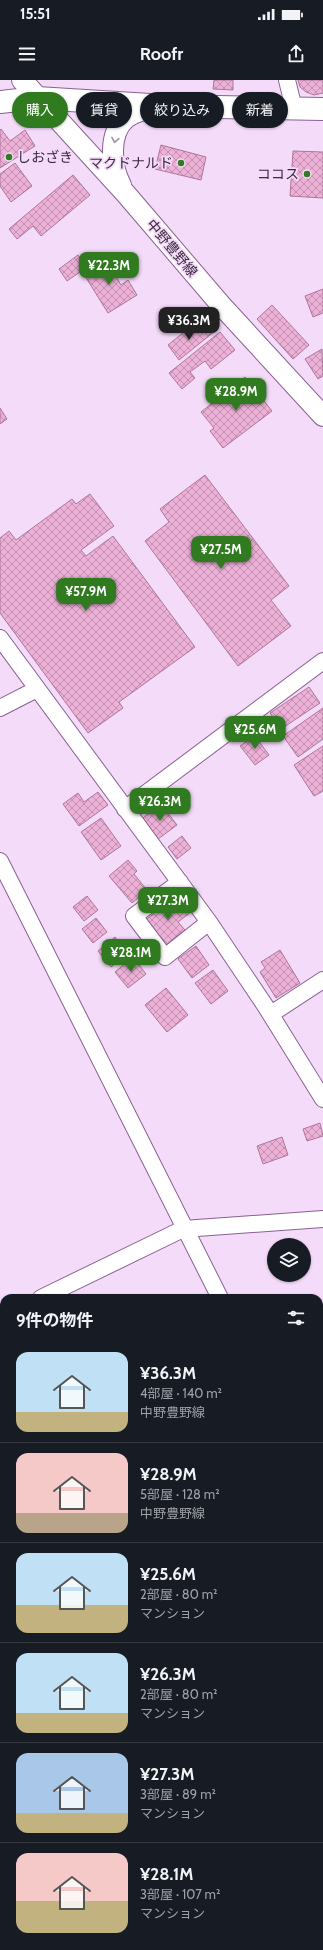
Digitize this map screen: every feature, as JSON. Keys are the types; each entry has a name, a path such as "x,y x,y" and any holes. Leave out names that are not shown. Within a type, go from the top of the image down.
{"highway":[{"path":"68,100 140,104"},
{"path":"0,102 12,101"},
{"path":"224,107 323,109"}],"main road":[{"name":"中野豊野線","path":"22,80 32,92"},
{"path":"126,194 118,179 113,155 117,132 121,123 127,117 140,112"},
{"name":"中野豊野線","path":"65,128 126,194 221,305 323,416"}],"street":[{"path":"287,80 294,109"},
{"path":"0,638 210,922 322,1094"},
{"path":"126,809 323,661"},
{"path":"0,708 37,689"},
{"path":"0,861 183,1229 218,1294"},
{"path":"180,882 134,916 165,958 210,922"},
{"path":"271,1014 323,980"},
{"path":"49,1294 183,1229 323,1219"}],"building":[{"path":"214,80 233,80 233,90 213,89"},
{"path":"298,80 323,80 323,93 314,95 306,92 300,87"},
{"name":"しおざき","path":"1,129 10,141 25,130 35,146 0,168 0,130"},
{"name":"マクドナルド","path":"161,145 206,157 201,180 155,169"},
{"name":"ココス","path":"293,151 323,152 323,198 290,196"},
{"path":"15,163 32,186 11,202 0,186 0,174"},
{"path":"73,175 90,195 41,236 33,226 17,239 9,229"},
{"path":"78,255 87,267 67,281 59,269"},
{"path":"104,257 121,285 128,280 137,295 108,313 85,276 94,270 91,265"},
{"path":"323,289 323,313 313,317 305,296"},
{"path":"272,305 309,345 293,359 257,319"},
{"path":"194,324 201,333 211,326 215,331 179,360 168,345"},
{"path":"220,332 235,350 211,369 205,361 190,372 195,378 182,389 169,373"},
{"path":"322,349 323,376 318,379 305,359"},
{"path":"245,377 272,411 223,448 210,431 214,428 201,412"},
{"path":"0,408 7,419 0,424"},
{"path":"205,475 289,586 271,600 291,626 238,666 145,541 169,522 160,509"},
{"path":"90,494 114,526 81,550 86,556 113,536 195,647 119,702 123,708 88,733 0,613 0,538 9,531 16,540 72,499 76,504"},
{"path":"309,687 320,703 281,729 270,713"},
{"path":"323,708 323,739 298,757 283,736"},
{"path":"255,736 269,755 255,765 240,746"},
{"path":"323,746 323,791 314,796 294,765"},
{"path":"98,792 108,805 79,826 63,804 78,793 84,802"},
{"path":"161,804 177,825 158,839 143,818"},
{"path":"101,818 121,846 101,860 81,832"},
{"path":"182,836 191,848 177,859 168,847"},
{"path":"128,860 137,871 134,874 147,890 132,903 109,876"},
{"path":"178,895 191,912 178,922 185,930 163,947 143,922"},
{"path":"87,896 98,910 84,921 73,907"},
{"path":"96,918 107,932 93,943 82,929"},
{"path":"115,937 128,954 111,967 98,951"},
{"path":"196,946 209,965 192,978 178,959"},
{"path":"280,950 300,983 276,998 260,972 265,968 261,962"},
{"path":"133,957 146,974 128,988 115,972"},
{"path":"213,970 228,991 211,1004 195,983"},
{"path":"166,988 188,1015 167,1032 145,1005"},
{"path":"320,1123 323,1136 307,1141 303,1129"},
{"path":"282,1137 288,1155 263,1164 257,1146"}],"place":[{"name":"しおざき","path":"9,157"},
{"name":"マクドナルド","path":"181,163"},
{"name":"ココス","path":"307,174"}]}
